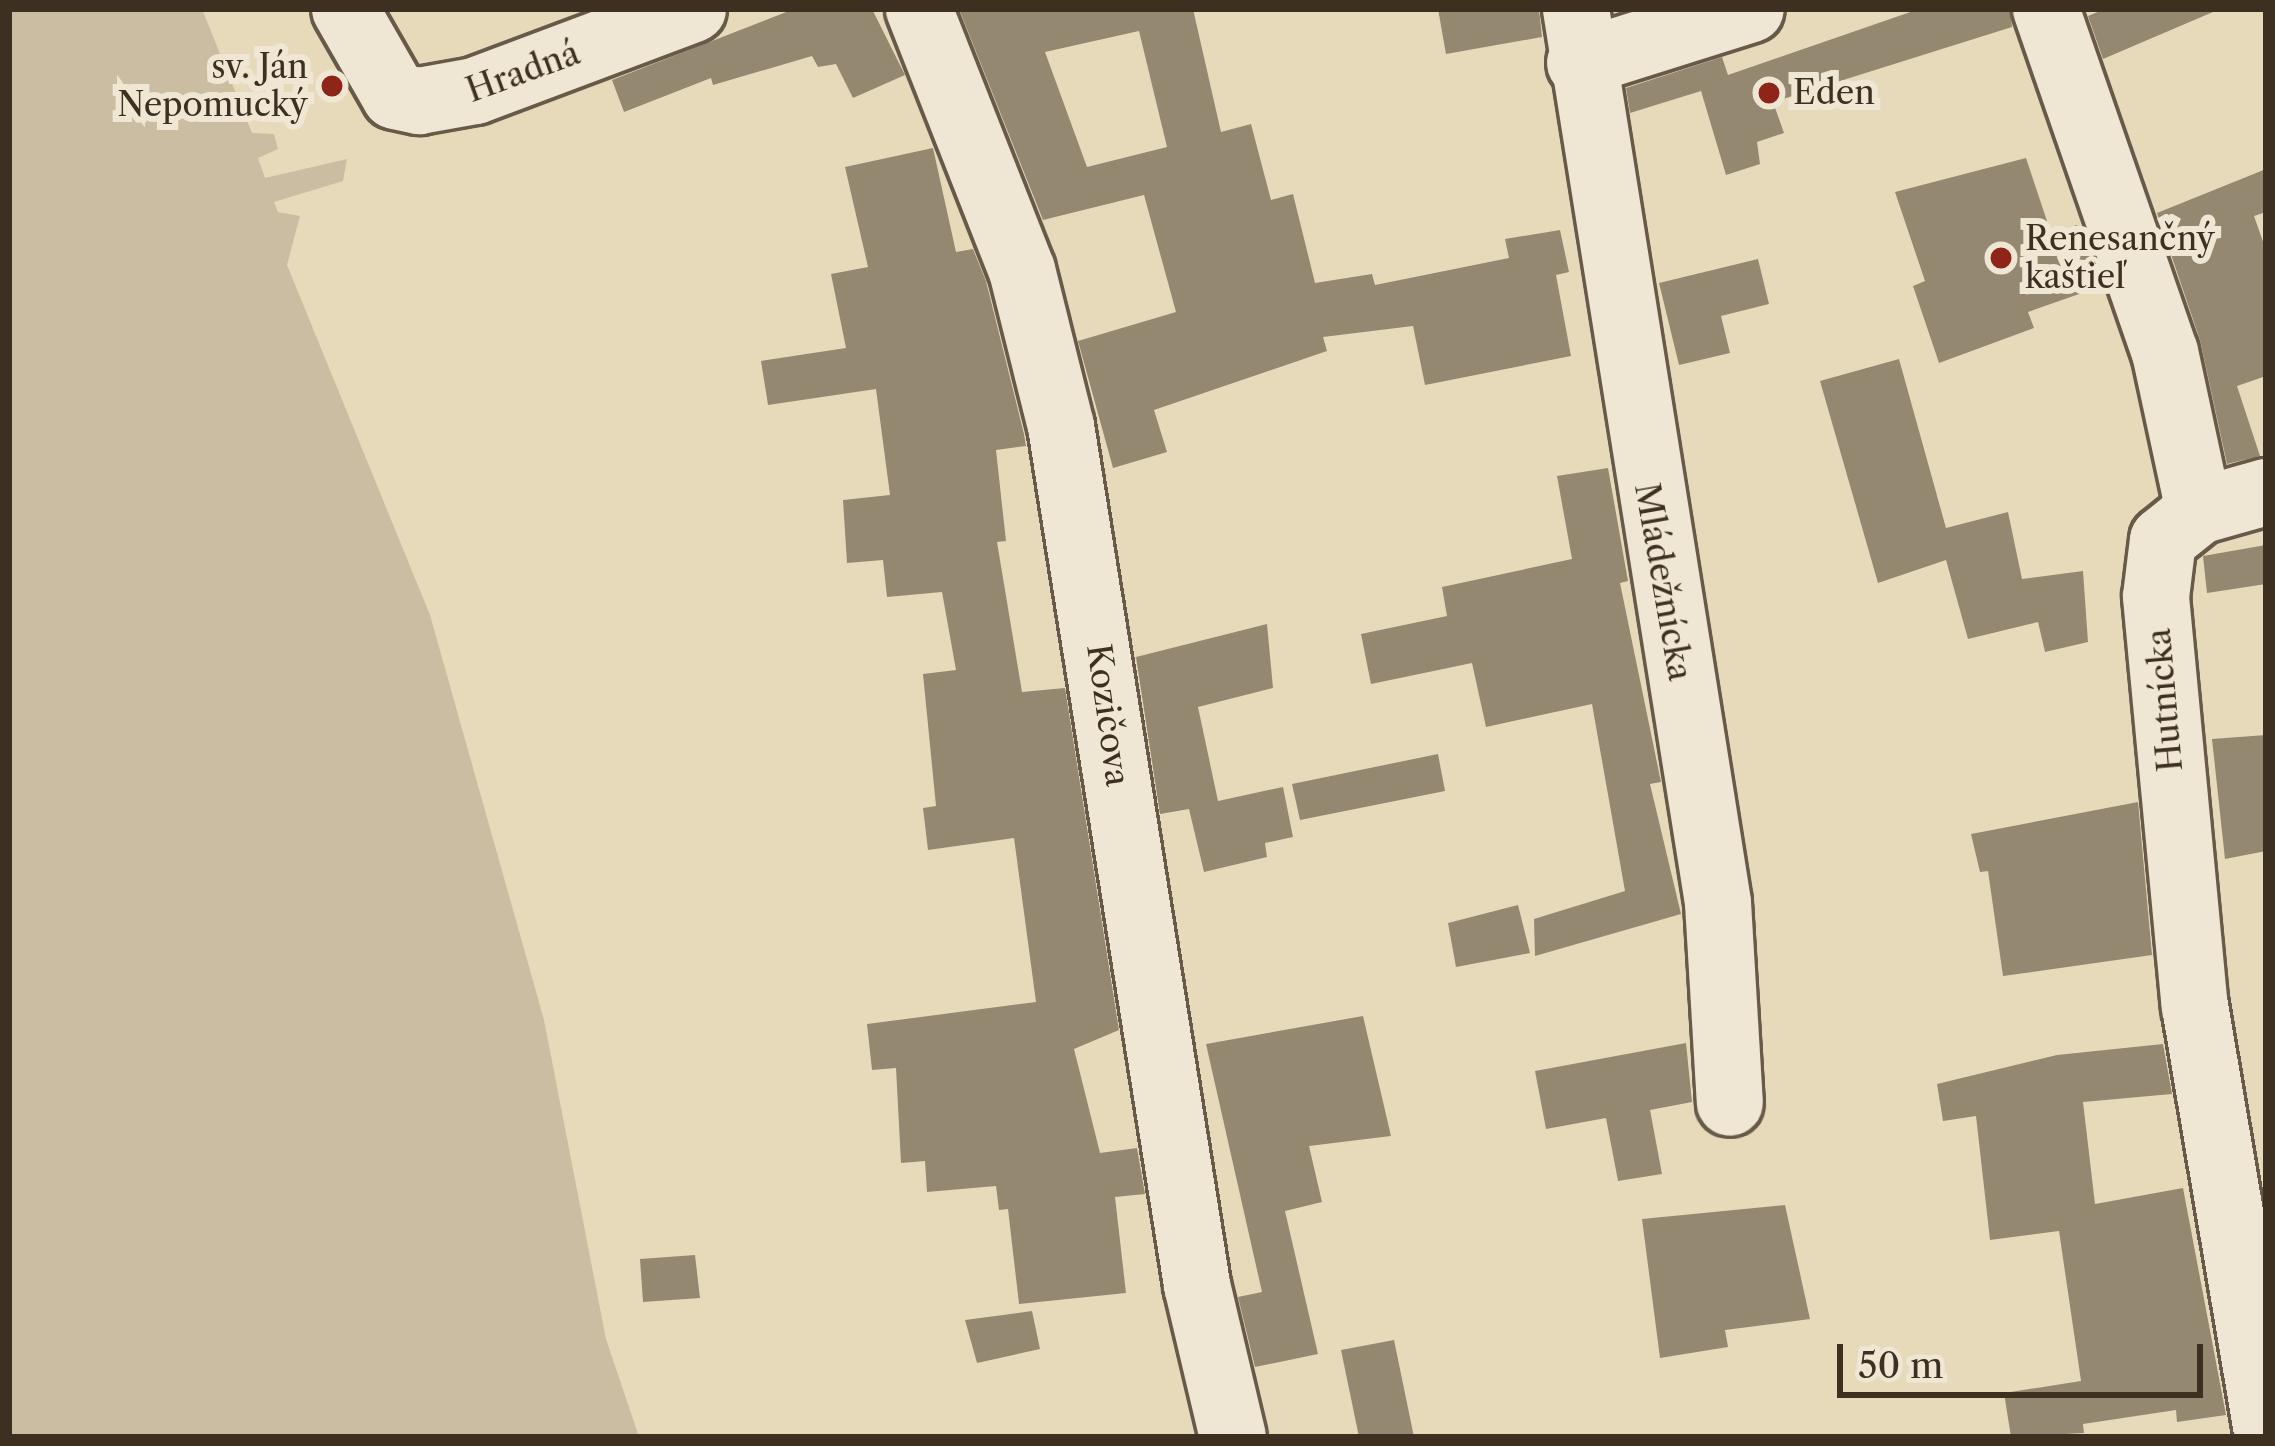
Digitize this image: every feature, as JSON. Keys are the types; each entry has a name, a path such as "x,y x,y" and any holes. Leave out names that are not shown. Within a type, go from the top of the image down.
{"street":[{"name":"Hradná","path":"345,9 395,96 418,100 476,91 693,9"},
{"name":"Kozičova","path":"920,9 1022,270 1061,426 1197,1285 1233,1437"},
{"path":"2046,9 2165,352 2199,511 2266,492"},
{"name":"Mládežnícka","path":"1730,1102 1718,903 1578,36 1744,10"},
{"name":"Hutnícka","path":"2199,511 2164,540 2156,597 2195,1006 2266,1425"}],"shaded area":[{"path":"9,9 202,9 252,133 274,134 278,149 258,158 265,178 347,159 343,181 274,202 278,212 300,216 287,265 430,615 544,1020 606,1339 639,1437 9,1437"}],"building":[{"path":"794,9 872,9 905,75 853,98 836,64 818,67 812,56 713,85 711,78 624,112 612,80"},
{"path":"959,9 1193,9 1221,132 1251,124 1271,200 1293,194 1315,283 1372,274 1375,285 1509,258 1505,239 1560,230 1569,272 1556,275 1571,356 1425,385 1413,326 1323,337 1327,351 1154,410 1167,452 1113,468 1078,341 1176,312 1144,195 1043,220","holes":["1139,31 1167,147 1087,167 1045,52"]},
{"path":"1438,9 1539,9 1542,37 1446,54"},
{"path":"1919,9 2010,9 2012,27 1773,102 1784,133 1757,142 1760,164 1726,175 1701,91 1630,113 1626,88 1722,57 1728,75"},
{"path":"2105,9 2220,9 2103,59 2088,16"},
{"path":"933,148 956,252 973,249 986,281 1024,434 1026,446 996,450 1006,541 997,542 1022,692 1065,688 1119,1030 1074,1049 1100,1153 1137,1148 1145,1194 1115,1197 1126,1293 1019,1304 1008,1209 999,1210 996,1186 927,1192 925,1161 901,1163 896,1068 872,1070 867,1024 1036,1002 1014,838 928,850 923,808 936,806 923,674 956,670 942,592 887,597 883,560 847,563 843,500 890,495 876,389 768,405 761,361 846,348 831,274 868,267 845,167"},
{"name":"Renesančný kaštieľ","path":"2026,158 2051,233 2077,225 2102,286 2028,312 2034,328 1939,363 1913,286 1925,281 1895,192"},
{"path":"2266,169 2266,212 2254,216 2266,250 2266,376 2237,386 2260,456 2227,464 2200,340 2157,213"},
{"path":"1758,259 1769,304 1721,316 1730,353 1679,365 1659,283"},
{"path":"1899,359 1946,528 2008,512 2022,579 2083,571 2088,642 2045,652 2038,622 1968,639 1946,560 1878,583 1820,381"},
{"path":"1608,468 1628,581 1620,583 1661,782 1650,784 1681,914 1535,956 1534,919 1625,891 1592,704 1486,727 1472,663 1371,684 1361,634 1447,616 1442,587 1572,559 1557,476"},
{"path":"2266,545 2266,584 2207,593 2203,556"},
{"path":"1267,624 1273,688 1198,707 1218,801 1283,787 1293,837 1265,843 1267,857 1204,872 1189,809 1160,814 1136,657"},
{"path":"2266,735 2266,851 2225,859 2212,739"},
{"path":"1438,754 1445,791 1300,820 1292,784"},
{"path":"2138,802 2152,955 2003,976 1988,871 1980,872 1971,834"},
{"path":"1518,905 1530,953 1456,967 1448,923"},
{"path":"1363,1016 1391,1136 1309,1146 1322,1202 1285,1211 1318,1354 1255,1367 1238,1297 1262,1292 1206,1044"},
{"path":"1686,1043 1692,1102 1650,1110 1662,1174 1618,1181 1606,1118 1546,1129 1535,1071"},
{"path":"2163,1044 2172,1094 2083,1102 2095,1204 2183,1188 2226,1415 2177,1422 2176,1410 2083,1424 2084,1433 2011,1437 2004,1393 2081,1381 2059,1231 1990,1240 1976,1116 1943,1121 1937,1084 2057,1055"},
{"path":"1785,1205 1810,1319 1725,1330 1728,1347 1660,1358 1642,1219"},
{"path":"695,1255 700,1298 643,1302 640,1259"},
{"path":"1032,1311 1040,1349 977,1363 965,1320"},
{"path":"1394,1340 1414,1437 1359,1437 1341,1350"}],"place":[{"name":"sv. Ján Nepomucký","path":"332,86"},
{"name":"Eden","path":"1769,93"},
{"name":"Renesančný kaštieľ","path":"2001,258"}]}
